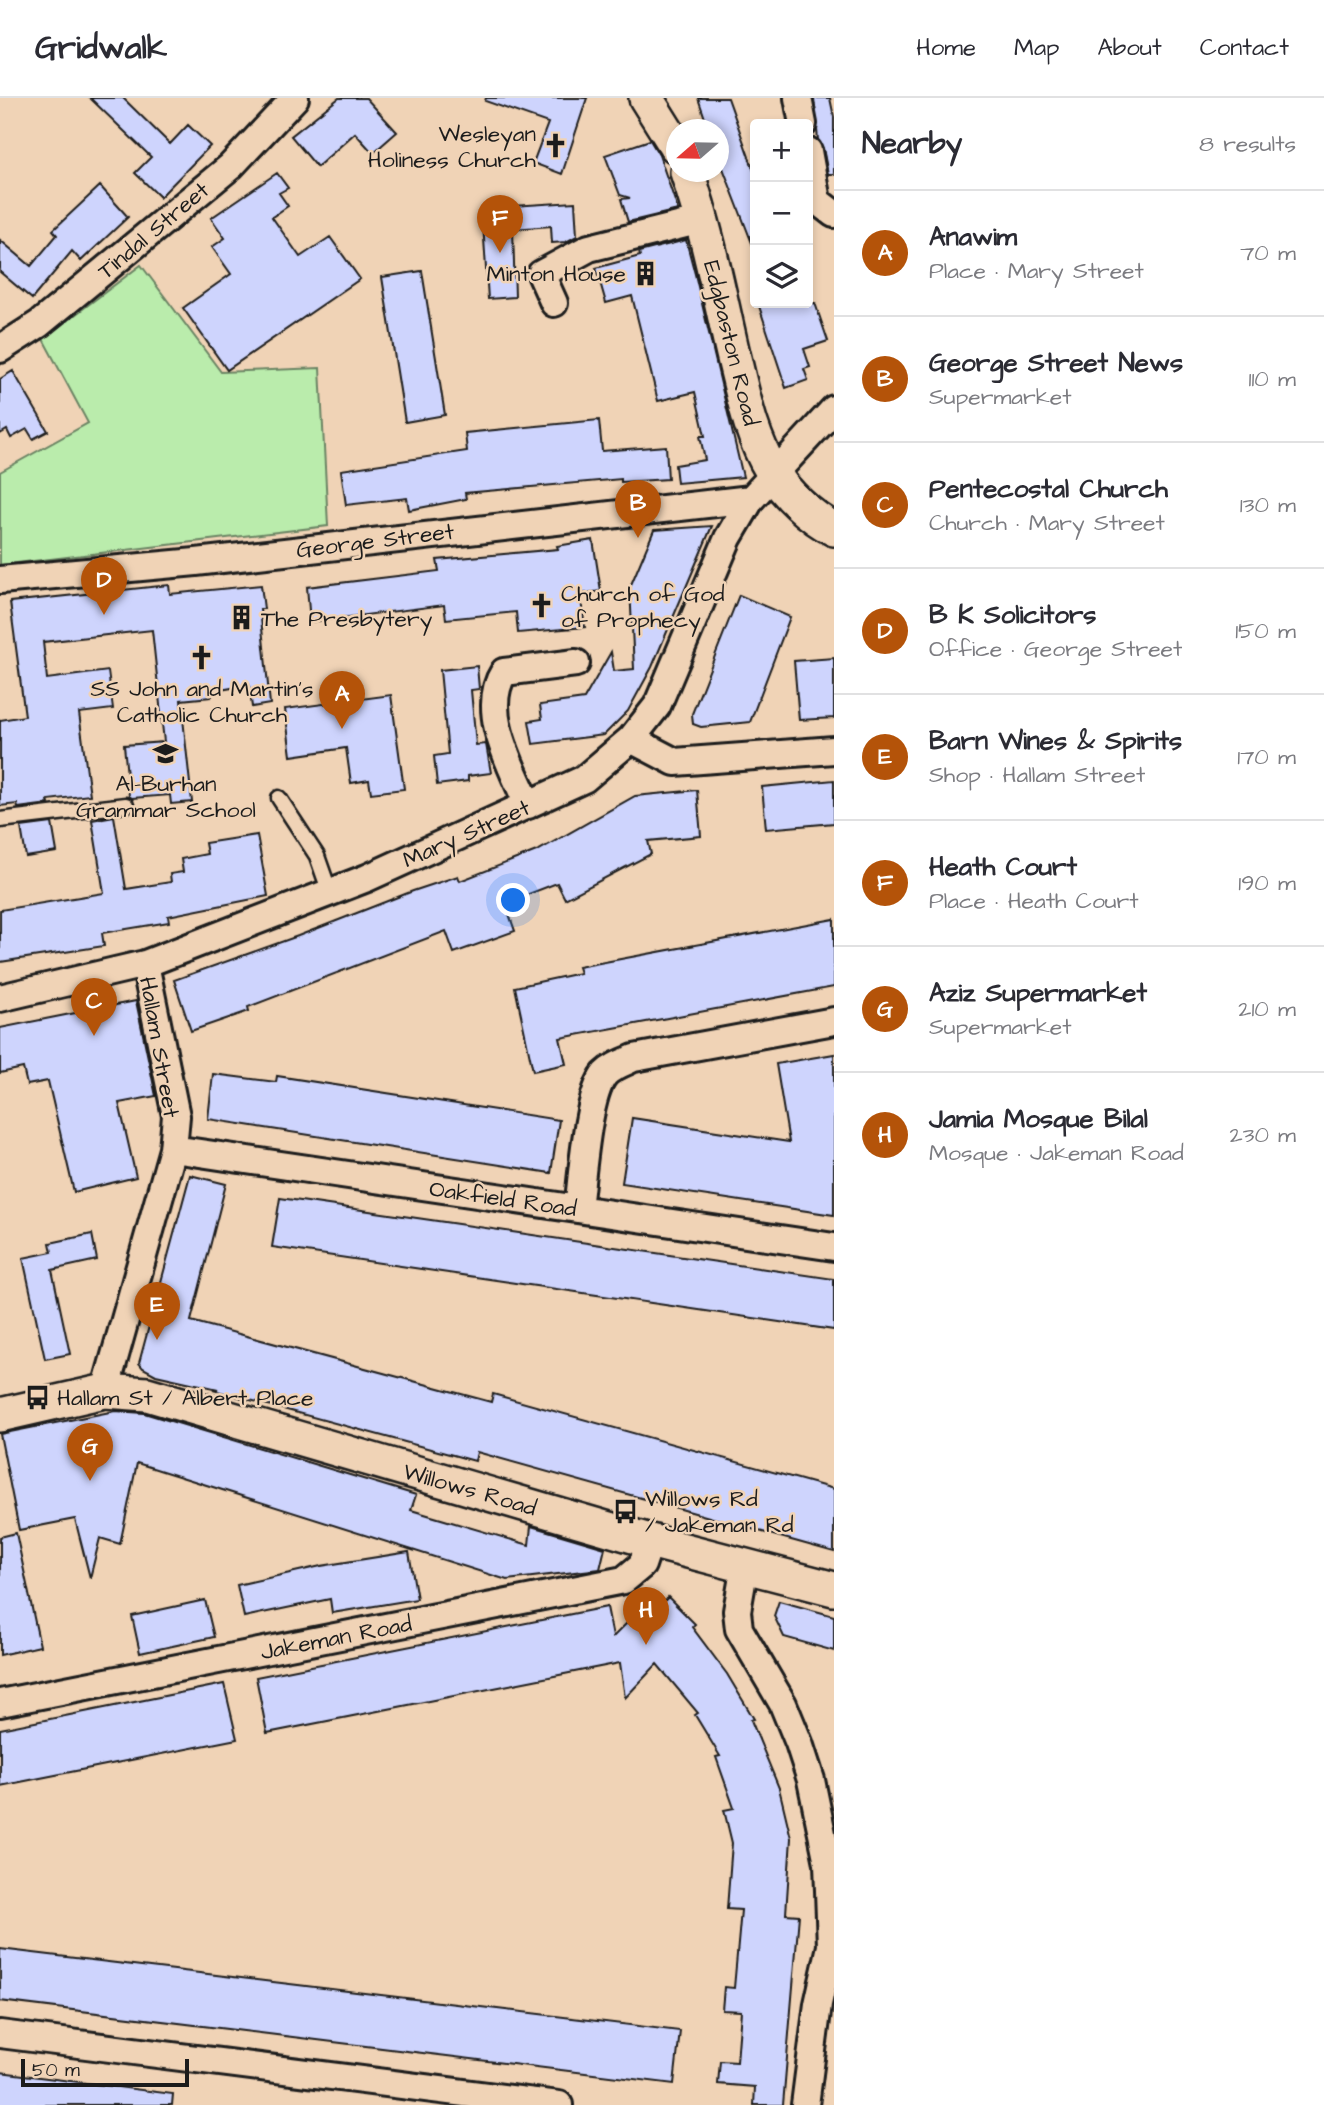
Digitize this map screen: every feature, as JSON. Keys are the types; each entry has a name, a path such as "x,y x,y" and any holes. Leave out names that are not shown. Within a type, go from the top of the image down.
{"street":[{"name":"Tindal Street","path":"4,339 39,324 231,166 295,98"},
{"path":"646,98 666,129"},
{"path":"798,98 802,119"},
{"path":"813,179 817,201 834,214"},
{"name":"Edgbaston Road","path":"690,182 702,220 748,414 773,472 798,502 834,529"},
{"path":"554,303 541,274 562,262 589,248 702,220"},
{"name":"Mary Street","path":"0,998 145,964 330,893 584,779 631,739 657,706 728,538 751,499 773,472 834,409"},
{"name":"George Street","path":"0,580 196,562 751,499"},
{"path":"528,805 496,720 496,685 504,672 576,663"},
{"path":"631,739 675,762 834,750"},
{"name":"Hallam Street","path":"105,1391 173,1149 176,1116 145,964"},
{"path":"578,1209 593,1098 603,1076 614,1066 634,1058 834,1021"},
{"name":"Oakfield Road","path":"173,1149 834,1247"},
{"path":"0,1415 105,1391"},
{"name":"Willows Road","path":"105,1391 148,1394 650,1541 834,1589"},
{"name":"Jakeman Road","path":"0,1703 624,1580 642,1565 650,1541"},
{"path":"745,1565 737,1611 738,1629 783,1704 799,1743 811,1780 828,1863 831,1945 818,2004 805,2105"},
{"path":"0,2034 559,2105"}],"lane":[{"path":"279,798 317,856 330,893"},
{"path":"0,820 126,805"}],"green space":[{"path":"141,265 221,372 320,368 328,526 0,565 0,472 88,423 43,339"}],"building":[{"path":"90,98 123,98 170,144 188,125 210,146 160,197 135,173 151,157"},
{"path":"339,98 366,98 397,132 373,153 355,133 317,167 291,136"},
{"name":"Wesleyan Holiness Church","path":"486,98 587,98 562,174 533,163 548,123 485,101"},
{"path":"698,98 728,98 750,160 750,238 728,182 729,119 705,119"},
{"path":"814,98 830,98 834,117 834,174 828,174 823,148 818,140"},
{"path":"650,140 659,155 666,182 668,182 678,210 628,222 621,199 630,198 620,195 605,155"},
{"path":"277,173 288,188 279,193 288,206 272,217 300,257 330,237 360,279 227,370 183,308 231,274 212,247 225,238 211,218"},
{"path":"100,186 128,217 81,261 72,251 32,299 0,272 0,240 31,266 57,235 53,230"},
{"path":"575,202 577,236 566,242 552,243 551,226 513,229 515,297 488,299 482,208"},
{"path":"686,240 743,477 677,483 675,465 705,460 700,436 705,436 695,392 658,401 632,296 606,303 596,268 640,256 639,252"},
{"path":"422,271 445,415 405,422 382,277"},
{"path":"815,303 828,341 804,349 810,367 804,369 808,380 786,388 760,308 813,308"},
{"path":"13,371 48,431 33,439 27,429 11,438 7,430 0,434 0,379"},
{"path":"599,420 602,451 666,446 668,479 621,482 621,479 465,493 466,499 409,510 407,498 346,505 341,470 467,451 465,433"},
{"path":"712,526 652,667 628,711 604,735 533,744 529,721 542,719 540,705 584,699 611,652 614,671 634,669 630,587 654,530"},
{"path":"593,540 601,591 580,594 585,627 518,633 516,612 446,619 444,605 310,622 307,587 439,571 437,560 558,549 557,546"},
{"path":"169,585 170,594 261,585 264,609 260,609 270,704 252,707 249,685 215,691 211,697 181,700 192,802 171,804 170,795 132,798 129,796 124,745 164,742 152,630 43,642 47,679 108,671 113,709 79,713 90,795 48,800 49,804 18,808 17,804 0,806 0,720 25,716 10,602"},
{"path":"739,595 790,617 750,722 701,727 693,724 692,714"},
{"path":"834,658 834,718 799,720 794,661"},
{"path":"477,666 479,689 471,690 476,745 486,744 491,773 468,776 468,781 437,785 434,756 448,754 440,670"},
{"path":"391,695 404,789 371,793 369,780 351,783 346,748 291,756 285,709"},
{"path":"834,780 834,823 766,829 762,787"},
{"path":"697,790 701,836 648,841 651,854 565,899 557,883 505,903 515,931 454,953 446,931 248,1007 249,1011 191,1031 174,980 413,891 458,876 460,881 539,850 635,796"},
{"path":"114,816 126,889 171,882 170,874 183,872 181,859 207,854 205,843 257,835 268,896 168,916 169,922 102,933 104,946 0,962 0,910 104,893 92,820"},
{"path":"52,823 57,852 26,857 21,827"},
{"path":"834,919 834,987 560,1038 566,1064 533,1071 515,987 580,973 578,967"},
{"path":"136,1001 156,1096 119,1103 136,1177 74,1192 48,1081 27,1085 23,1068 0,1073 0,1028"},
{"path":"834,1054 834,1215 622,1183 632,1118 789,1142 776,1064"},
{"path":"213,1074 276,1082 277,1076 559,1120 551,1173 208,1119"},
{"path":"190,1175 226,1184 191,1321 491,1402 493,1394 834,1489 834,1552 477,1452 475,1461 213,1390 218,1389 156,1375 143,1368 139,1363"},
{"path":"280,1198 834,1279 834,1330 272,1247"},
{"path":"92,1234 97,1260 52,1270 70,1354 45,1359 23,1258 52,1252 50,1243"},
{"path":"115,1411 144,1413 416,1495 411,1510 529,1545 531,1526 605,1548 600,1569 507,1580 137,1463 120,1544 100,1538 90,1578 75,1519 19,1530 0,1434"},
{"path":"16,1533 40,1646 0,1655 0,1537"},
{"path":"409,1552 417,1599 332,1613 330,1599 244,1617 237,1585 321,1566"},
{"path":"668,1597 695,1624 692,1627 727,1674 754,1719 751,1720 779,1788 791,1838 786,1914 799,1915 783,2105 754,2105 755,2087 718,2084 720,2061 737,2062 741,2011 722,2010 724,1987 734,1988 741,1910 727,1909 732,1843 724,1810 734,1808 716,1757 720,1756 695,1715 698,1713 657,1664 625,1698 620,1663 267,1733 256,1677 607,1607 613,1637 651,1599 659,1607"},
{"path":"205,1600 214,1637 140,1653 132,1616"},
{"path":"779,1601 834,1616 834,1651 784,1637 774,1616"},
{"path":"224,1684 237,1739 0,1786 0,1729"},
{"path":"0,1949 680,2031 674,2084 0,2001"},
{"path":"0,2072 173,2094 172,2105 0,2105"}],"place":[{"name":"Wesleyan Holiness Church","path":"556,146"},
{"name":"Heath Court","path":"500,253"},
{"name":"Minton House","path":"646,273"},
{"name":"George Street News","path":"638,538"},
{"name":"Church of God of Prophecy","path":"541,606"},
{"name":"B K Solicitors","path":"104,615"},
{"name":"The Presbytery","path":"241,618"},
{"name":"SS John and Martin's Catholic Church","path":"202,658"},
{"name":"Anawim","path":"342,729"},
{"name":"Al-Burhan Grammar School","path":"166,753"},
{"name":"Pentecostal Church","path":"94,1036"},
{"name":"Barn Wines & Spirits","path":"157,1340"},
{"name":"Hallam St / Albert Place","path":"37,1397"},
{"name":"Aziz Supermarket","path":"90,1481"},
{"name":"Willows Rd / Jakeman Rd","path":"625,1511"},
{"name":"Jamia Mosque Bilal","path":"646,1645"}]}
